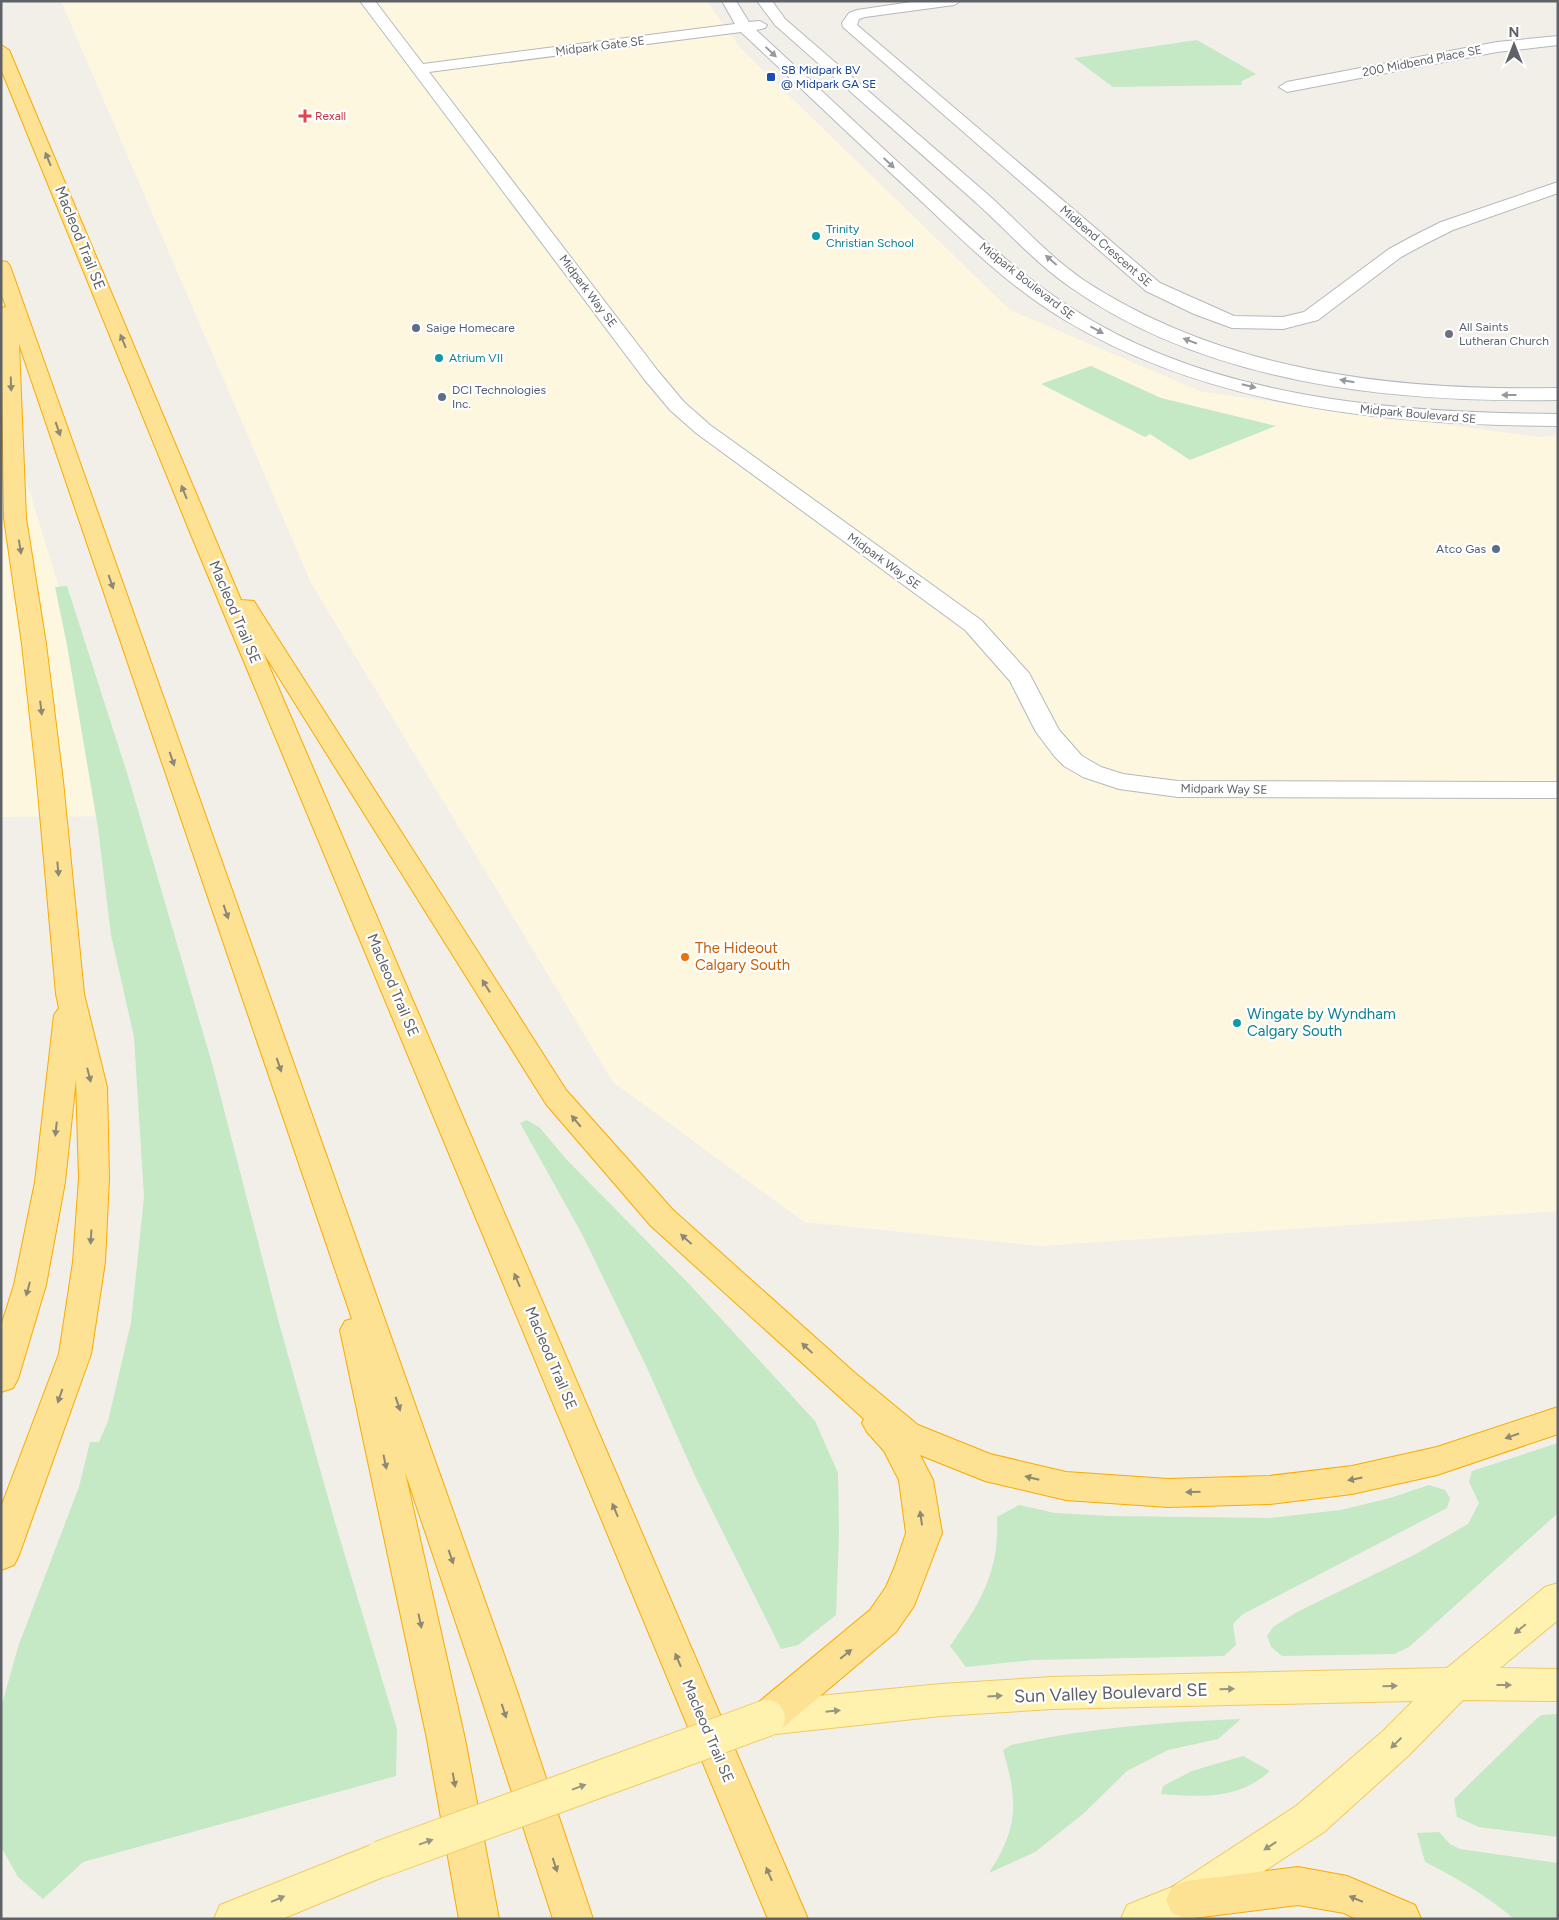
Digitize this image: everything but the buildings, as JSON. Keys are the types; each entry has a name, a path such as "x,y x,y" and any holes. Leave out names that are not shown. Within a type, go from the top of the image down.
{"highway":[{"name":"Macleod Trail SE","path":"1,50 203,537 788,1919"},
{"path":"1,1555 75,1354 89,1262 94,1178 92,1087 70,994 46,742 34,644 15,518 4,274"},
{"path":"4,274 498,1691 573,1919"},
{"path":"203,537 556,1097 662,1218 843,1382 906,1434 985,1466 1066,1486 1168,1493 1269,1490 1352,1480 1437,1461 1558,1420"},
{"path":"1,1379 30,1285 50,1182 70,994"},
{"path":"330,1209 446,1739 479,1919"},
{"path":"767,1718 883,1621 901,1595 924,1533 916,1480 897,1442 843,1382"},
{"path":"1186,1900 1298,1886 1347,1894 1401,1919"}],"main road":[{"path":"1141,1919 1186,1900 1310,1820 1396,1743 1455,1684 1558,1598"},
{"name":"Sun Valley Boulevard SE","path":"234,1919 380,1859 767,1718 941,1700 1052,1692 1455,1684 1558,1685"}],"street":[{"name":"Midpark Way SE","path":"367,1 651,375 677,406 703,430 973,625 1021,678 1048,732 1073,761 1092,772 1119,781 1178,789 1558,790"},
{"name":"Midpark Boulevard SE","path":"729,1 744,27 957,226 1021,280 1061,309 1105,335 1143,352 1207,375 1304,399 1419,416 1479,420 1558,420"},
{"name":"Midpark Boulevard SE","path":"764,1 780,22 1077,283 1138,319 1212,349 1264,364 1314,375 1458,394 1510,396 1558,394"},
{"name":"Midbend Crescent SE","path":"954,1 862,13 854,16 849,24 850,27 1152,287 1232,322 1283,323 1311,316 1395,253 1420,238 1558,187"},
{"name":"Midpark Gate SE","path":"419,69 780,22"},
{"name":"200 Midbend Place SE","path":"1286,87 1496,47 1558,40"}],"shaded area":[{"path":"61,1 707,1 740,48 1010,310 1202,392 1539,437 1558,435 1558,1211 1040,1246 804,1222 613,1082 311,583"},
{"path":"1,398 129,816 1,817"}],"green space":[{"path":"1197,40 1256,74 1242,81 1241,85 1113,87 1074,58"},
{"path":"1091,366 1161,398 1276,426 1190,460 1150,434 1145,437 1041,384"},
{"path":"67,586 128,776 213,1067 279,1323 334,1519 397,1729 396,1776 83,1862 43,1899 18,1877 1,1847 1,1708 18,1647 79,1487 90,1442 99,1442 108,1421 131,1323 144,1197 134,1037 111,935 98,828 67,645 55,587"},
{"path":"527,1120 540,1128 566,1159 690,1285 815,1421 838,1473 839,1534 836,1615 798,1645 781,1649 695,1476 648,1370 582,1234 520,1123"},
{"path":"1558,1443 1558,1513 1409,1647 1394,1654 1282,1656 1271,1647 1267,1636 1273,1627 1297,1612 1414,1555 1468,1524 1479,1503 1469,1482 1472,1471"},
{"path":"1429,1485 1445,1490 1450,1498 1447,1508 1243,1614 1233,1624 1236,1645 1224,1656 1032,1660 966,1667 950,1646 979,1601 986,1586 995,1554 997,1517 1019,1505 1055,1513 1110,1516 1270,1518 1341,1510 1390,1498"},
{"path":"1558,1714 1558,1837 1479,1827 1457,1817 1454,1799 1536,1719 1542,1715"},
{"path":"1241,1719 1218,1739 1168,1750 1127,1771 1083,1814 1035,1852 989,1873 999,1857 1011,1827 1013,1799 1003,1750 1011,1745 1097,1730"},
{"path":"1243,1756 1270,1771 1258,1780 1232,1792 1204,1796 1161,1794 1163,1786 1192,1771"},
{"path":"1439,1832 1450,1844 1460,1849 1558,1863 1558,1919 1514,1919 1493,1902 1425,1862 1417,1833"}],"place":[{"name":"SB Midpark BV @ Midpark GA SE","path":"771,77"},
{"name":"Rexall","path":"305,116"},
{"name":"Trinity Christian School","path":"816,236"},
{"name":"Saige Homecare","path":"416,328"},
{"name":"All Saints Lutheran Church","path":"1449,334"},
{"name":"Atrium VII","path":"439,358"},
{"name":"DCI Technologies Inc.","path":"442,397"},
{"name":"Atco Gas","path":"1496,549"},
{"name":"The Hideout Calgary South","path":"685,957"},
{"name":"Wingate by Wyndham Calgary South","path":"1237,1023"}]}
